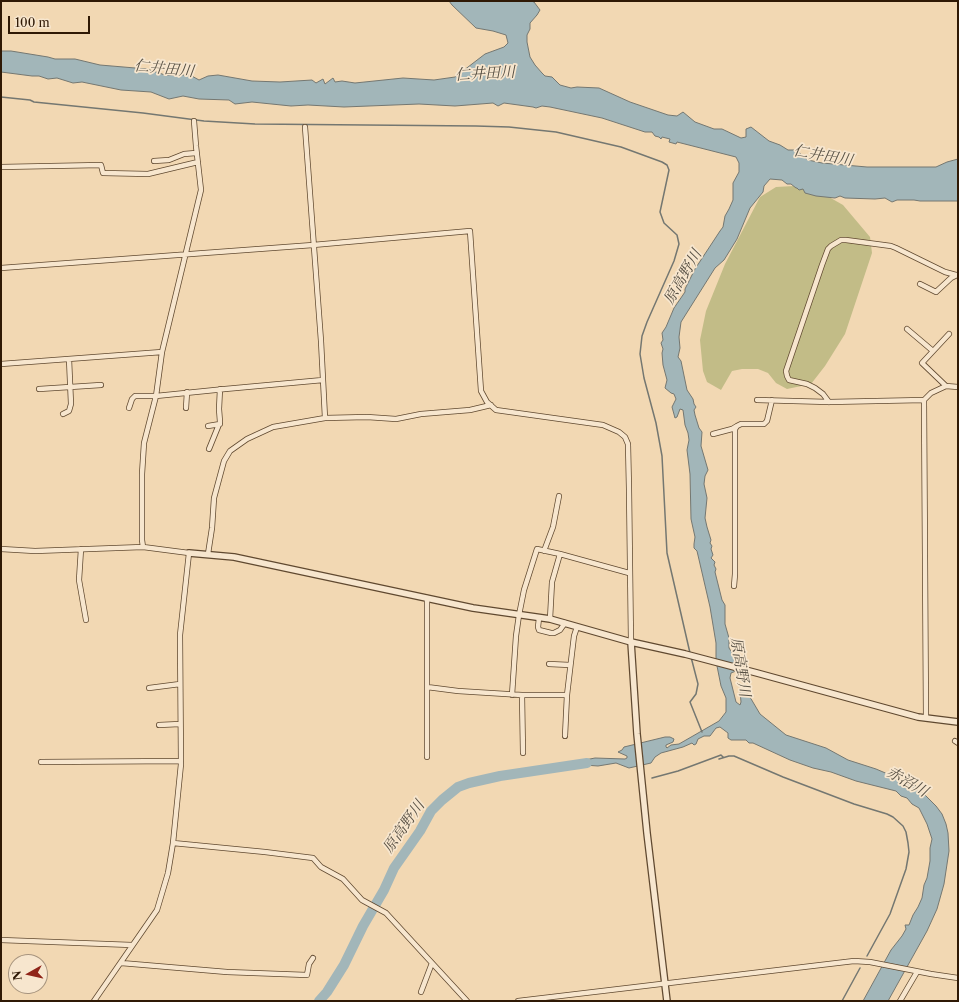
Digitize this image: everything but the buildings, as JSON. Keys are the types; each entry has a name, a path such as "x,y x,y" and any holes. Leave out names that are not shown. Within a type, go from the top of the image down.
{"street":[{"path":"143,547 142,482 144,443 156,396 162,352 201,190 196,153 194,121"},
{"path":"305,127 325,418"},
{"path":"154,161 169,160 184,154 196,153"},
{"path":"1,167 101,165 103,174 148,174 198,162"},
{"path":"1,268 313,245 470,231 481,391 487,402 496,410 603,426 619,432 625,437 628,444 631,642 637,734 666,1001"},
{"path":"829,402 823,394 815,388 807,384 789,380 786,371 828,249 841,240 891,246 945,272 957,275"},
{"path":"920,284 936,292 957,275"},
{"path":"908,329 933,351"},
{"path":"946,386 922,363 949,334"},
{"path":"1,364 162,352"},
{"path":"63,414 70,409 71,387 69,359"},
{"path":"128,408 134,397 323,380"},
{"path":"39,389 101,384"},
{"path":"757,400 829,402 924,400 931,393 946,386 958,387"},
{"path":"209,450 221,420 219,409 220,389"},
{"path":"186,408 187,392"},
{"path":"713,434 732,429 741,424 764,424 767,421 772,400"},
{"path":"924,400 926,718"},
{"path":"208,554 212,528 214,498 224,461 230,451 247,439 273,427 325,418 367,417 396,419 421,414 470,410 491,405"},
{"path":"208,426 220,424"},
{"path":"734,586 735,429 737,426"},
{"path":"544,551 553,527 559,496"},
{"path":"1,549 36,551 143,547 242,558 473,608 550,619 631,642 685,654 926,718 958,722"},
{"path":"81,549 79,580 86,620"},
{"path":"512,695 519,615 524,590 537,549 629,573"},
{"path":"94,1001 157,910 168,873 173,844 181,761 180,635 190,553"},
{"path":"550,619 552,582 560,554"},
{"path":"427,598 427,757"},
{"path":"539,618 539,630 550,634 560,630 565,623"},
{"path":"565,736 570,665 576,627"},
{"path":"548,664 570,665"},
{"path":"149,688 180,684"},
{"path":"427,687 512,695 567,695"},
{"path":"522,695 523,753"},
{"path":"159,725 180,724"},
{"path":"41,762 181,761"},
{"path":"173,844 313,858 321,867 343,879 362,900 386,913 467,1001"},
{"path":"1,940 132,945"},
{"path":"121,963 227,972 307,975 309,964 313,958"},
{"path":"519,1001 854,961 874,962 917,972 958,978"},
{"path":"421,992 432,963"},
{"path":"900,1001 917,972"},
{"path":"569,995 570,1001"}],"shaded area":[{"path":"794,186 815,189 843,205 870,237 872,253 845,334 825,366 811,384 787,389 776,383 768,373 758,369 742,369 732,371 721,390 707,382 703,371 700,340 706,311 725,264 760,197 776,187"}],"water":[{"name":"仁井田川","path":"449,1 534,2 540,10 530,23 530,29 527,35 530,57 545,76 552,77 560,85 571,88 599,88 630,102 668,115 677,116 683,112 695,122 714,129 722,129 741,138 746,137 746,129 751,127 769,141 788,150 796,150 808,160 822,163 867,167 936,167 958,159 958,201 897,200 892,202 885,198 845,198 840,196 835,198 816,196 805,193 803,189 799,190 782,180 770,179 764,186 763,192 750,208 737,239 724,260 715,268 681,322 679,337 680,348 678,357 681,361 687,390 696,407 694,410 695,415 699,428 702,432 701,446 708,470 705,476 704,484 707,498 705,518 711,540 710,543 712,546 711,549 713,555 711,558 715,562 715,572 722,600 725,605 725,624 729,638 729,648 737,660 745,661 746,667 731,673 730,678 736,702 740,705 740,691 747,692 760,714 786,735 826,748 848,760 876,769 916,786 936,806 942,814 946,824 949,851 944,884 937,909 927,931 888,1001 863,1001 891,950 906,929 905,925 909,925 918,907 922,898 930,861 932,839 927,824 919,808 912,804 907,798 901,796 896,791 856,781 790,760 753,743 749,743 746,740 731,740 728,738 728,733 720,727 716,728 710,736 704,736 698,739 694,745 692,743 661,753 655,757 651,763 629,768 616,763 598,766 584,765 567,768 585,760 595,758 625,759 627,756 618,752 624,747 665,737 674,739 673,742 666,745 667,748 671,745 679,744 719,721 726,712 726,698 721,686 716,661 716,643 710,607 697,551 694,548 695,537 691,519 690,474 687,450 689,440 688,433 685,425 683,410 680,409 677,417 675,418 672,407 676,399 674,394 665,388 667,380 663,365 663,349 661,343 663,340 662,333 674,308 685,292 695,269 723,227 725,216 733,200 733,183 739,172 739,163 736,157 677,142 676,144 669,142 670,139 662,137 661,139 655,136 652,132 645,132 602,118 542,106 536,108 504,103 498,106 493,103 455,106 419,104 344,107 308,105 291,106 252,102 235,104 229,100 199,99 183,96 169,99 151,92 121,90 82,82 73,83 57,78 48,79 39,76 1,72 1,51 11,51 55,59 75,59 100,65 147,69 165,75 190,75 199,80 208,76 218,75 252,81 280,82 312,80 316,83 323,79 325,84 333,78 335,82 342,81 355,83 403,78 434,80 455,77 485,54 504,47 508,43 506,35 476,28"}],"waterway":[{"path":"1,97 204,121 255,124 509,127 556,132 621,147 667,165 669,170 660,212 664,223 677,235 679,244 674,261 642,336 640,354 662,456 667,553 690,653"},
{"path":"691,657 698,684 696,694 690,702 702,732"},
{"path":"652,778 678,771 721,755 723,757"},
{"path":"719,759 734,756 783,777 854,804 887,814 903,826 906,832 909,852 906,869 890,914 867,956"},
{"name":"原高野川","path":"319,1001 327,992 344,965 394,868 420,831 431,811 442,800 458,787 469,783 500,776 587,763"},
{"path":"842,1001 860,968"}],"water label":[{"name":"赤沼川","path":"907,782"}]}
